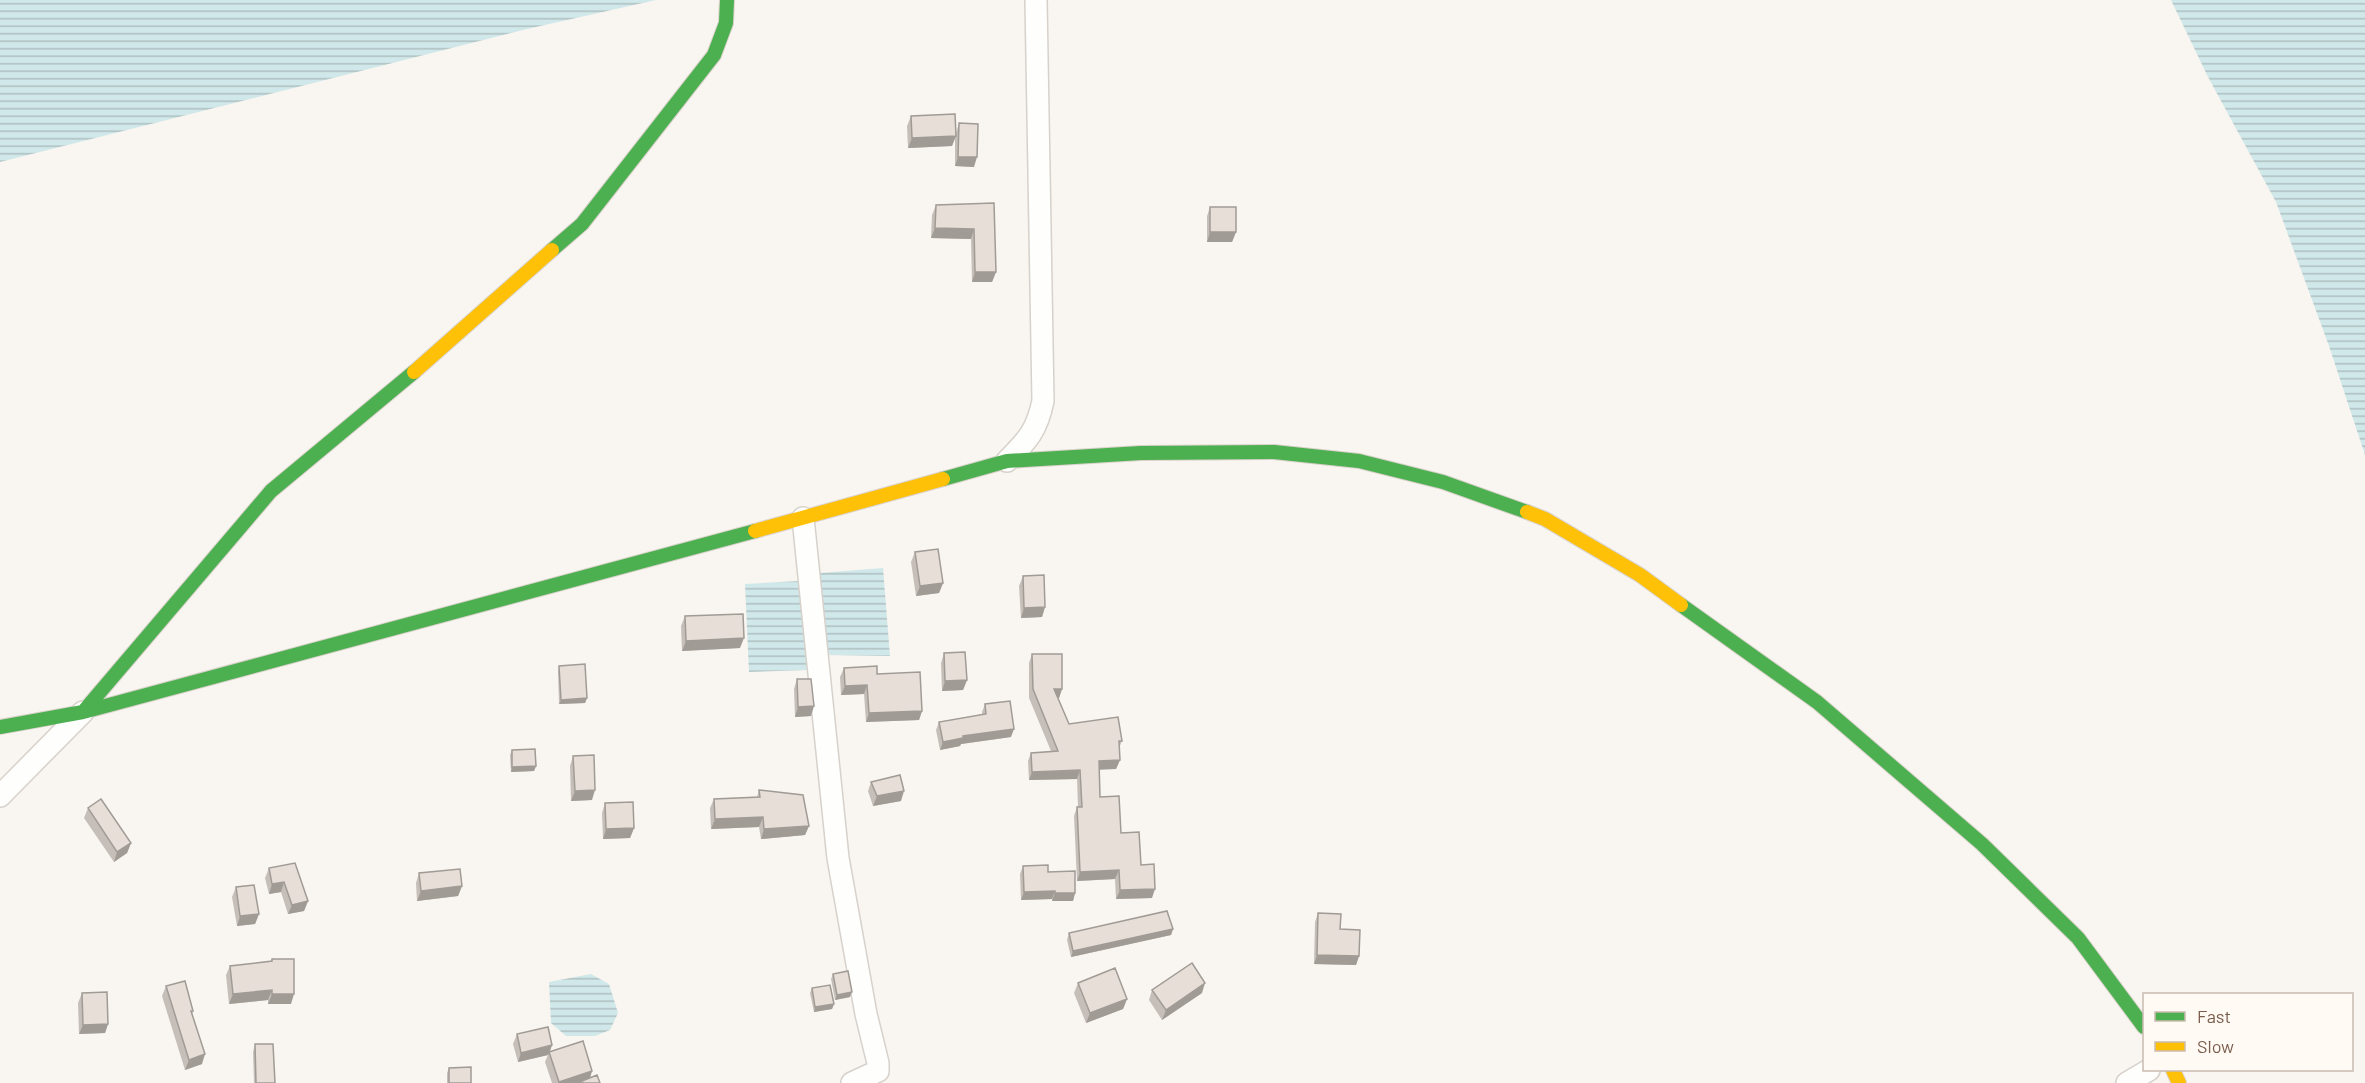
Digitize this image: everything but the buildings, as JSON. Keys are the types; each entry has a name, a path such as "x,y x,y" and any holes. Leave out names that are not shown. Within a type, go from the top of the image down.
{"street":[{"path":"0,796 83,712 271,491 450,342 582,224 714,55 726,23 727,0"},
{"path":"1007,461 1030,439 1039,420 1043,401 1036,0"},
{"path":"0,727 83,712 1007,461 1141,453 1274,452 1359,462 1443,482 1545,519 1640,575 1817,702 1982,844 2078,938 2143,1024"},
{"path":"803,518 838,858 866,1014 878,1063 878,1071 852,1083"},
{"path":"2127,1083 2147,1071"}],"water":[{"path":"0,0 656,0 527,29 0,162"},
{"path":"2171,0 2365,0 2365,455 2329,346 2276,202 2208,77"},
{"path":"883,568 890,656 828,655 820,573"},
{"path":"800,581 807,670 749,672 745,584"},
{"path":"591,974 609,984 618,1013 610,1030 595,1036 566,1036 551,1023 549,982"}],"traffic: fast":[{"path":"552,250 582,224 714,55 726,23 727,0"},
{"path":"83,712 271,491 414,372"},
{"path":"943,479 1007,461 1141,453 1274,452 1359,461 1443,482 1527,512"},
{"path":"0,727 83,712 755,531"},
{"path":"1681,605 1817,702 1982,844 2078,938 2143,1026"}],"traffic: slow":[{"path":"414,372 552,250"},
{"path":"755,531 943,479"},
{"path":"1527,512 1545,519 1640,575 1681,605"},
{"path":"2173,1071 2179,1083"}]}
